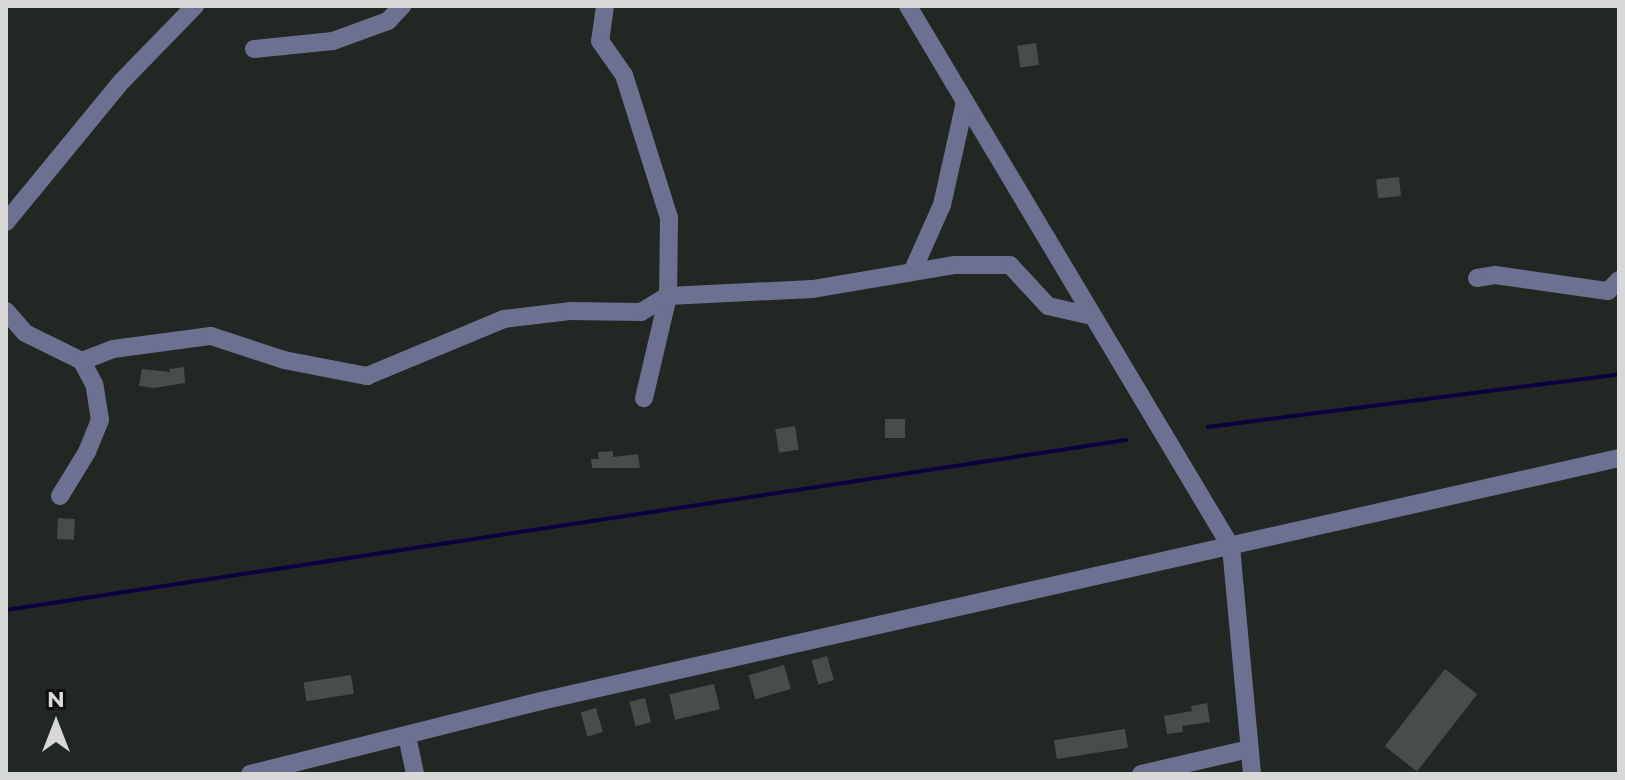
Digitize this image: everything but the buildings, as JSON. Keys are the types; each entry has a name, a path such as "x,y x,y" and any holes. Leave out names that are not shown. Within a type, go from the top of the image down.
{"street":[{"path":"6,222 122,81 195,6"},
{"path":"254,49 333,41 388,21 402,6"},
{"path":"605,6 600,41 624,75 669,218 668,296 644,398"},
{"path":"915,8 965,102 1231,547 1252,774"},
{"path":"913,270 942,205 965,102"},
{"path":"82,361 113,349 211,336 284,360 367,376 504,319 570,311 641,312 668,296 813,289 955,265 1010,265 1048,306 1092,316"},
{"path":"1477,278 1495,275 1608,291 1619,280"},
{"path":"6,311 25,333 82,361 94,384 100,420 87,452 60,496"},
{"path":"250,774 541,701 1619,458"},
{"path":"407,736 415,774"},
{"path":"1141,774 1249,749"}],"waterway":[{"path":"1208,427 1619,374"},
{"path":"6,610 1126,440"}]}
